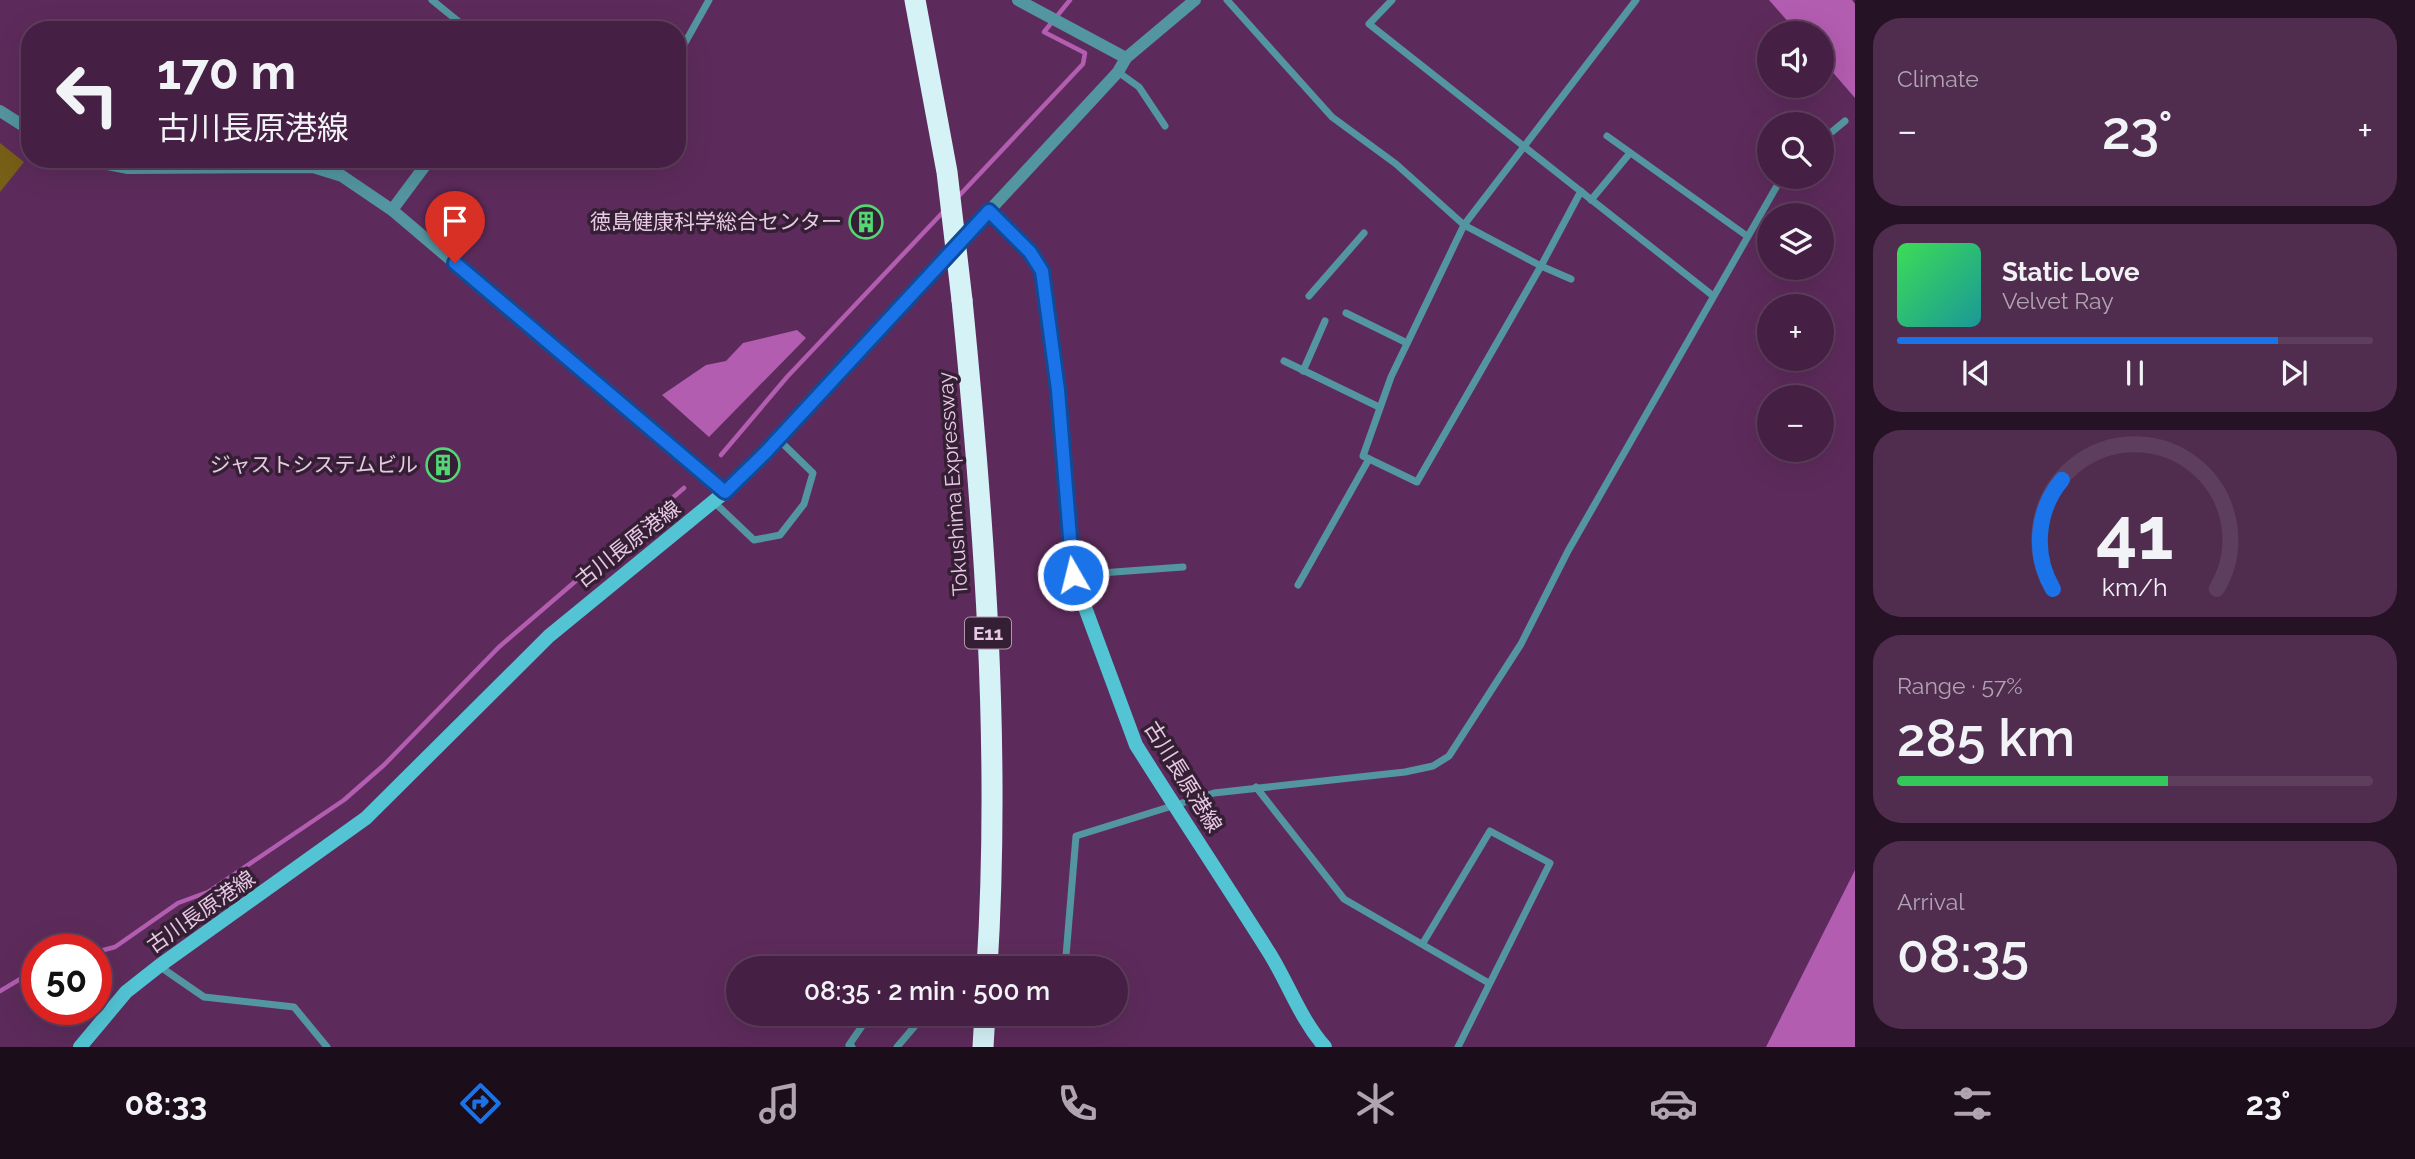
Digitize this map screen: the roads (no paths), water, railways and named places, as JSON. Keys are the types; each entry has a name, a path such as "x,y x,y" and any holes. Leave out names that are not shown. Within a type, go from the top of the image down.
{"highway":[{"name":"Tokushima Expressway","path":"915,0 947,172 978,456 987,616 992,782 987,956"},
{"path":"983,1047 984,1026"}],"main road":[{"name":"古川長原港線","path":"80,1047 126,992 366,818 549,636 719,497 778,439 989,211 1030,252 1042,271 1058,390 1073,575 1124,718 1136,745 1271,955 1307,1023 1325,1047"}],"street":[{"path":"432,0 459,21"},
{"path":"686,41 709,0"},
{"path":"1018,0 1126,58"},
{"path":"989,211 1118,72 1126,58 1195,0"},
{"path":"1227,0 1332,117 1396,164 1464,225 1571,279"},
{"path":"1392,0 1368,24 1712,295"},
{"path":"1581,191 1417,482 1363,456 1379,407 1464,225 1636,0"},
{"path":"1118,72 1139,87 1165,127"},
{"path":"0,111 21,124"},
{"path":"1834,130 1845,121"},
{"path":"1607,136 1747,236"},
{"path":"1591,200 1630,153"},
{"path":"316,168 342,176 392,210 719,497 754,540 780,536 804,504 813,473 778,439"},
{"path":"392,210 423,168"},
{"path":"1066,956 1076,836 1214,793 1405,772 1433,766 1449,756 1521,644 1568,551 1775,189"},
{"path":"1309,296 1364,233"},
{"path":"1346,313 1407,343"},
{"path":"1303,370 1325,321"},
{"path":"1284,361 1379,407"},
{"path":"1298,585 1370,459"},
{"path":"1073,575 1183,568"},
{"path":"1256,787 1344,899 1487,982"},
{"path":"1423,943 1490,831 1550,863 1487,982 1458,1047"},
{"path":"159,966 204,997 294,1007 327,1047"},
{"path":"852,1047 849,1045 862,1026"},
{"path":"897,1047 915,1026"}],"waterway":[{"path":"956,199 1083,64 1085,53 1044,32 1070,0"},
{"path":"721,455 787,377 945,210"},
{"path":"112,948 178,903 208,892 344,800 384,765 499,647 684,488"},
{"path":"0,991 21,979"}],"place":[{"name":"徳島健康科学総合センター","path":"866,222"},
{"name":"ジャストシステムビル","path":"443,465"}]}
